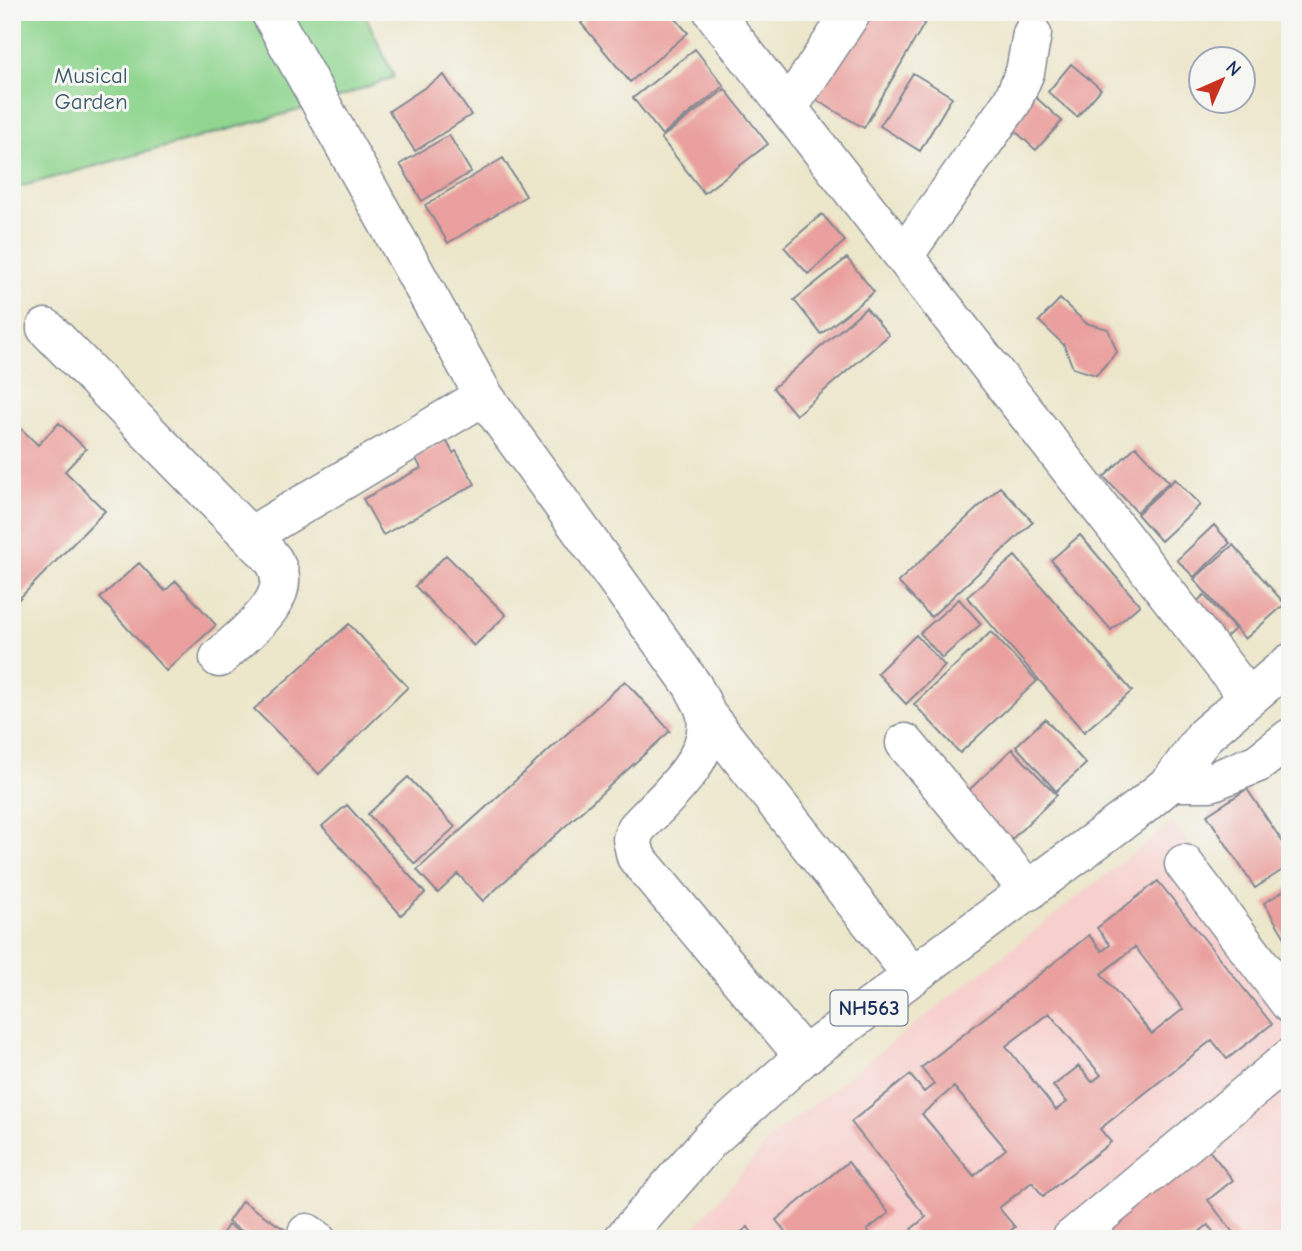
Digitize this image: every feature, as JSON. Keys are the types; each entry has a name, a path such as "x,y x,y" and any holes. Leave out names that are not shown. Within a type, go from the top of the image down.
{"main road":[{"path":"270,12 484,396 693,686 706,714 913,976"},
{"path":"713,12 905,254 1248,697"},
{"path":"788,108 852,12"},
{"path":"905,254 1012,102 1025,72 1032,34"},
{"path":"46,328 276,564 281,581 279,593 264,613 219,658"},
{"path":"250,536 484,396"},
{"name":"NH563","path":"623,1239 710,1140 804,1056 1029,891 1171,782 1205,735 1290,663"},
{"path":"706,714 707,737 696,761 635,830 632,839 636,858 804,1056"},
{"path":"1171,782 1210,782 1258,763 1290,738"},
{"path":"905,743 1029,891"},
{"path":"1185,864 1290,1004"},
{"path":"1071,1239 1290,1058"}],"shaded area":[{"path":"1173,822 1290,983 1290,1239 684,1239 774,1135"}],"green space":[{"name":"Musical Garden","path":"12,12 364,12 394,77 321,104 12,189"}],"building":[{"path":"593,12 670,12 688,33 630,82 581,23"},
{"path":"860,12 931,12 864,128 811,97"},
{"path":"695,49 724,86 662,135 633,98"},
{"path":"1071,64 1101,89 1077,117 1048,92"},
{"path":"913,73 952,97 920,151 880,126"},
{"path":"444,75 471,115 415,151 389,111"},
{"path":"725,89 768,144 704,193 661,138"},
{"path":"1031,93 1062,121 1036,150 1005,122"},
{"path":"449,135 471,172 422,201 400,164"},
{"path":"503,158 526,196 448,243 425,205"},
{"path":"822,214 845,241 808,274 784,247"},
{"path":"847,258 874,292 821,334 794,300"},
{"path":"12,287 21,297 12,305"},
{"path":"1060,299 1086,323 1108,329 1117,352 1096,375 1073,368 1064,345 1039,321"},
{"path":"866,308 889,335 796,415 773,388"},
{"path":"12,420 38,445 59,423 86,449 65,471 105,511 12,606"},
{"path":"446,440 453,453 456,451 475,484 383,535 363,499 421,468 415,457"},
{"path":"1136,446 1169,482 1137,512 1104,477"},
{"path":"1175,479 1200,505 1161,541 1137,514"},
{"path":"1000,487 1033,522 931,617 898,582"},
{"path":"1214,525 1230,543 1194,577 1177,560"},
{"path":"1080,535 1140,605 1111,630 1051,560"},
{"path":"1233,545 1285,604 1245,639 1194,579"},
{"path":"446,555 506,615 474,646 415,586"},
{"path":"1015,556 1132,691 1084,732 967,597"},
{"path":"139,563 165,591 176,581 216,625 166,671 100,598"},
{"path":"1204,595 1235,629 1224,639 1193,605"},
{"path":"959,599 981,624 942,658 920,633"},
{"path":"349,624 408,687 319,774 254,709"},
{"path":"991,632 1037,681 960,753 914,704"},
{"path":"916,635 945,666 906,704 877,673"},
{"path":"625,681 670,731 483,901 458,874 438,893 417,870"},
{"path":"1045,719 1086,764 1056,791 1016,746"},
{"path":"1012,749 1057,795 1011,840 966,793"},
{"path":"408,777 455,827 415,864 368,814"},
{"path":"1247,789 1290,853 1290,865 1255,888 1207,815"},
{"path":"347,805 425,893 401,915 322,826"},
{"path":"1158,881 1272,1024 1227,1059 1212,1040 1100,1129 1111,1142 1043,1196 1032,1182 999,1208 1015,1227 1000,1239 919,1239 911,1229 926,1217 851,1122 910,1075 924,1092 934,1084 921,1068 1089,935 1102,951 1110,945 1097,928","holes":["1135,947 1183,1009 1152,1034 1101,974","1049,1013 1101,1075 1092,1082 1079,1066 1053,1086 1067,1102 1056,1110 1006,1046","954,1087 1006,1149 974,1176 922,1114"]},
{"path":"1290,887 1290,946 1264,903"},
{"path":"1204,1144 1233,1180 1208,1200 1238,1239 1219,1239 1208,1225 1190,1239 1081,1239"},
{"path":"848,1162 889,1213 867,1230 874,1239 791,1239 776,1220"},
{"path":"242,1201 299,1239 254,1239 228,1222"},
{"path":"228,1225 251,1239 219,1239"},
{"path":"748,1227 756,1239 732,1239"}]}
